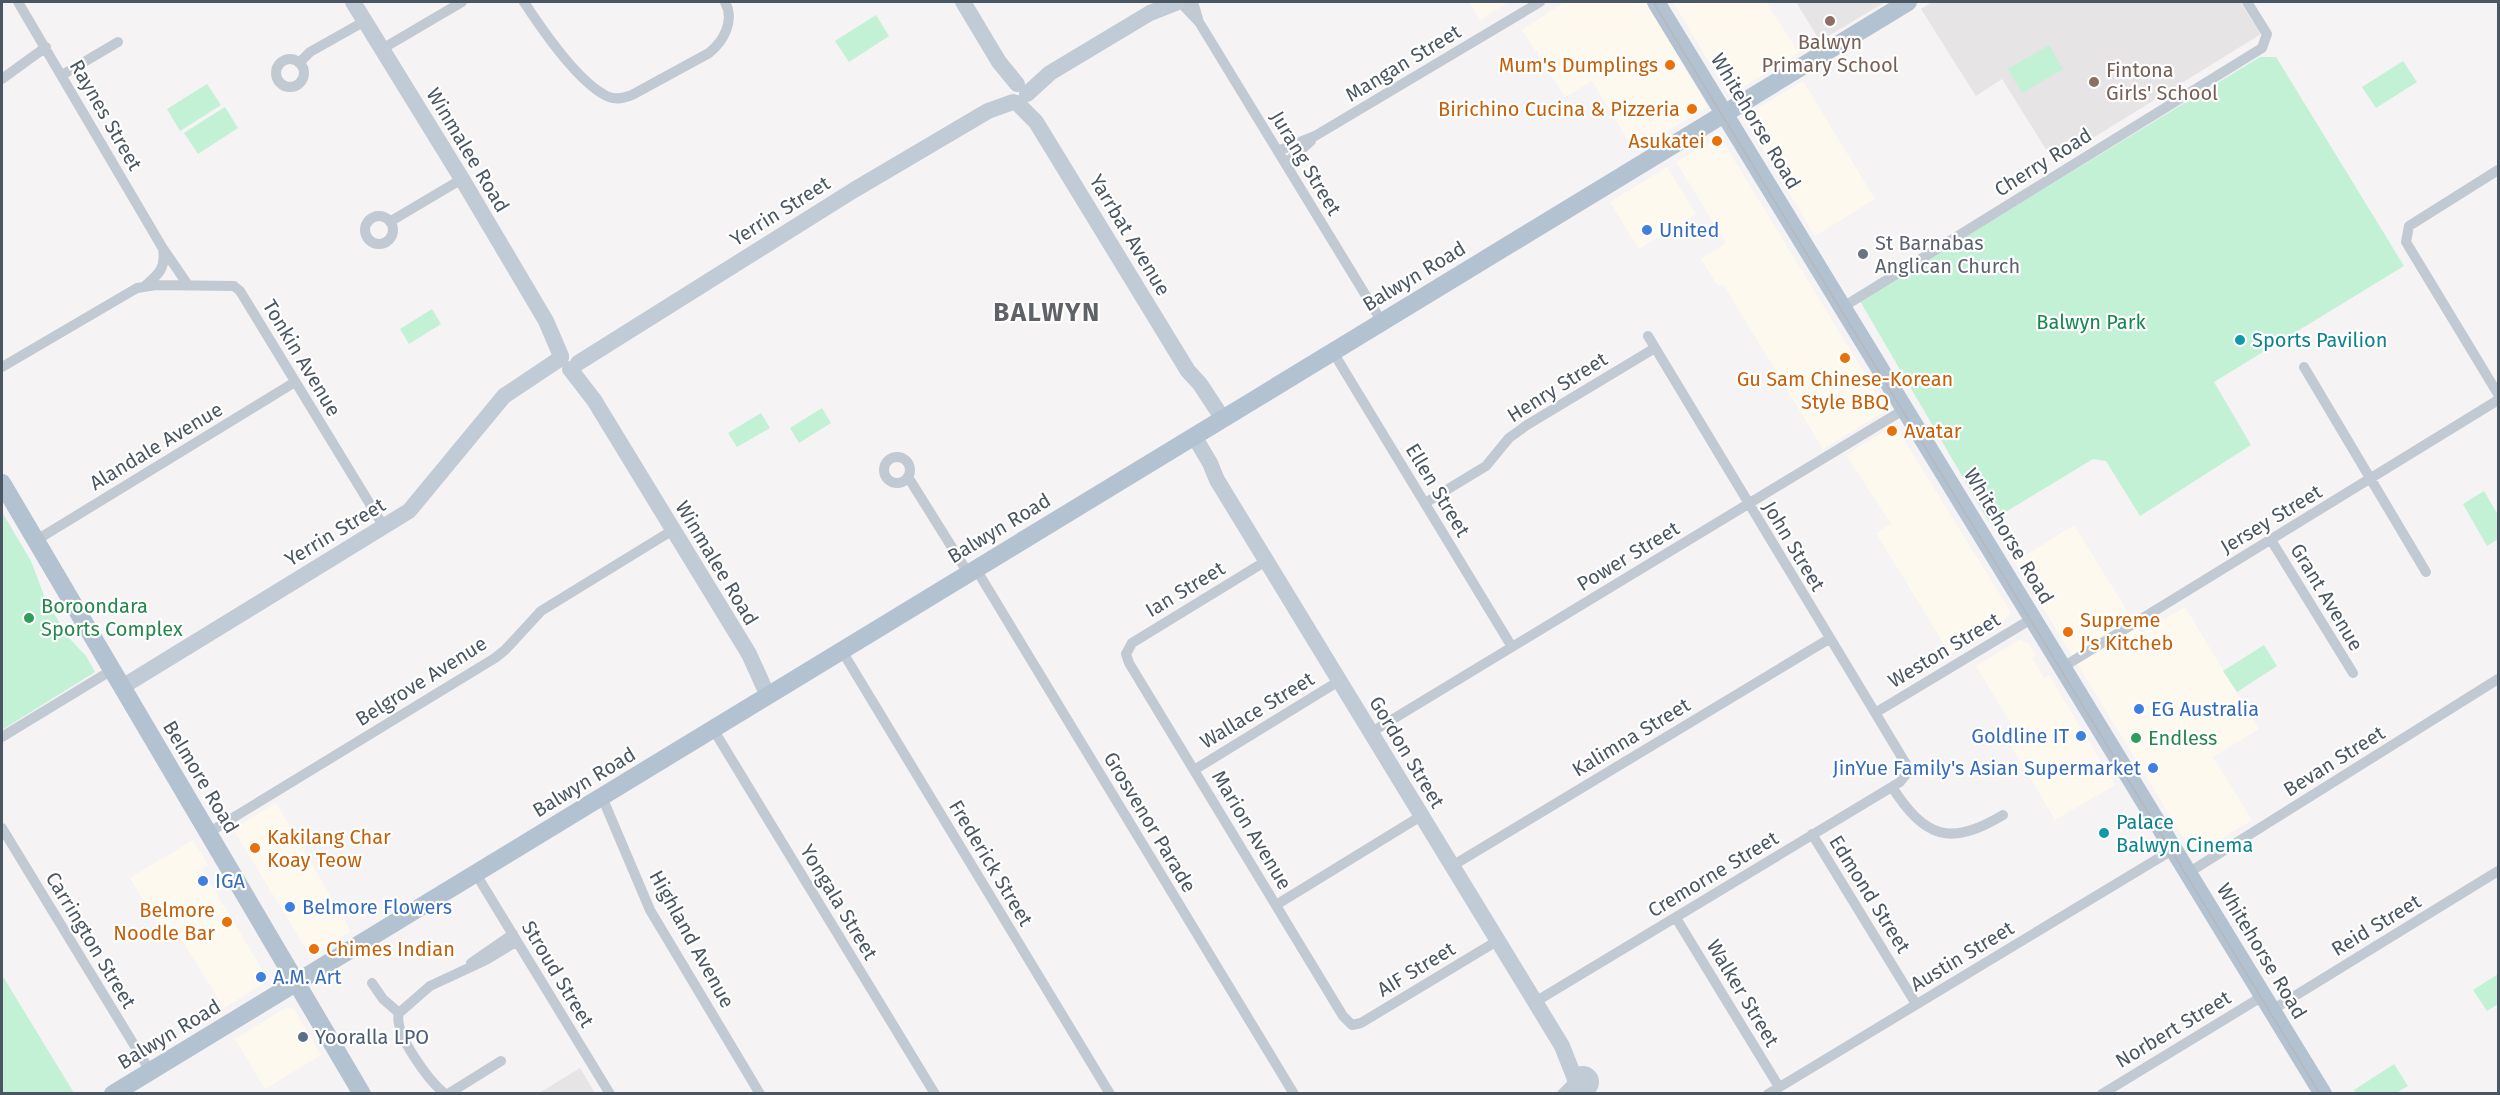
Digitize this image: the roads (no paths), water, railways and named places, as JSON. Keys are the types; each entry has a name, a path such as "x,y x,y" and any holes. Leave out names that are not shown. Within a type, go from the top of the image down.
{"main road":[{"name":"Whitehorse Road","path":"1656,2 2323,1094"},
{"name":"Balwyn Road","path":"113,1094 1908,2"},
{"name":"Belmore Road","path":"2,483 362,1094"}],"street":[{"name":"Raynes Street","path":"18,2 162,247 188,285"},
{"name":"Winmalee Road","path":"353,2 772,693"},
{"path":"382,49 462,2"},
{"path":"524,2 585,81 611,98 632,95 710,53 718,46 728,27 728,7 725,2"},
{"name":"Yarrbat Avenue","path":"963,2 1188,370 1194,387 1219,421"},
{"name":"Yerrin Street","path":"122,687 413,508 504,396 538,374 597,349 854,190 1050,74 1156,7 1183,2"},
{"name":"Jurang Street","path":"1183,2 1199,22 1382,322"},
{"name":"Mangan Street","path":"1278,151 1315,136 1540,2"},
{"name":"Cherry Road","path":"1843,307 2262,48 2267,34 2247,2"},
{"path":"299,63 310,52 365,21"},
{"path":"62,75 118,42"},
{"path":"2,79 46,47"},
{"name":"Mangan Street","path":"1286,163 1315,136"},
{"path":"2499,170 2409,226 2406,242 2499,394"},
{"path":"391,221 462,179"},
{"path":"2,367 126,293 145,286 162,270 165,260 162,247"},
{"name":"Tonkin Avenue","path":"145,286 225,284 237,287 384,527"},
{"name":"John Street","path":"1648,336 1906,764 1907,774"},
{"name":"Henry Street","path":"1425,503 1486,466 1509,438 1527,425 1655,348"},
{"name":"Ellen Street","path":"1333,352 1512,647"},
{"path":"2304,366 2426,572"},
{"name":"Alandale Avenue","path":"35,541 295,382"},
{"name":"Jersey Street","path":"2063,667 2499,400"},
{"name":"Power Street","path":"1370,733 1905,409"},
{"name":"Gordon Street","path":"1191,438 1204,467 1217,480 1562,1046 1582,1086"},
{"name":"Grosvenor Parade","path":"908,477 972,571 1294,1094"},
{"name":"Belgrove Avenue","path":"208,833 495,658 541,611 673,530"},
{"name":"Grant Avenue","path":"2271,540 2353,673"},
{"name":"Ian Street","path":"1126,651 1132,643 1266,561"},
{"name":"Weston Street","path":"1875,713 2033,618"},
{"name":"Kalimna Street","path":"1452,866 1829,639"},
{"name":"Frederick Street","path":"842,651 1110,1094"},
{"name":"Marion Avenue","path":"1126,651 1129,663 1343,1016 1352,1025"},
{"path":"2,737 112,670"},
{"name":"Bevan Street","path":"2188,873 2499,679"},
{"name":"Wallace Street","path":"1194,770 1339,681"},
{"name":"Yongala Street","path":"713,729 935,1094"},
{"name":"Cremorne Street","path":"1535,1002 1892,787 1907,774"},
{"path":"1892,787 1914,818 1929,827 1947,833 1971,832 2003,815"},
{"name":"Highland Avenue","path":"602,797 650,910 760,1094"},
{"path":"1276,905 1421,816"},
{"name":"Carrington Street","path":"2,828 150,1071"},
{"name":"Edmond Street","path":"1812,834 1916,1004"},
{"name":"Austin Street","path":"1768,1094 2174,849"},
{"name":"Reid Street","path":"2268,1003 2499,871"},
{"name":"Stroud Street","path":"476,874 610,1094"},
{"name":"Walker Street","path":"1676,918 1779,1087"},
{"path":"501,1061 446,1094 432,1083 410,1047 398,1026 399,1013 430,986 462,972 515,938"},
{"name":"AIF Street","path":"1352,1025 1362,1023 1497,941"},
{"path":"372,983 383,999 399,1013"},
{"name":"Norbert Street","path":"2102,1094 2268,1003"},
{"path":"1562,1094 1582,1086"}],"tram line":[{"path":"1653,2 2320,1094"}],"place":[{"name":"Balwyn Primary School","path":"1830,21"},
{"name":"Mum's Dumplings","path":"1670,65"},
{"name":"Fintona Girls' School","path":"2094,82"},
{"name":"Birichino Cucina & Pizzeria","path":"1692,109"},
{"name":"Asukatei","path":"1717,141"},
{"name":"United","path":"1647,230"},
{"name":"St Barnabas Anglican Church","path":"1863,254"},
{"name":"Sports Pavilion","path":"2240,340"},
{"name":"Gu Sam Chinese-Korean Style BBQ","path":"1845,358"},
{"name":"Avatar","path":"1892,431"},
{"name":"Boroondara Sports Complex","path":"29,618"},
{"name":"Supreme J's Kitcheb","path":"2068,632"},
{"name":"EG Australia","path":"2139,709"},
{"name":"Goldline IT","path":"2081,736"},
{"name":"Endless","path":"2136,738"},
{"name":"JinYue Family's Asian Supermarket","path":"2153,768"},
{"name":"Palace Balwyn Cinema","path":"2104,833"},
{"name":"Kakilang Char Koay Teow","path":"255,848"},
{"name":"IGA","path":"203,881"},
{"name":"Belmore Flowers","path":"290,907"},
{"name":"Belmore Noodle Bar","path":"227,922"},
{"name":"Chimes Indian","path":"314,949"},
{"name":"A.M. Art","path":"261,977"},
{"name":"Yooralla LPO","path":"303,1037"}],"district":[{"name":"BALWYN","path":"1047,312"}],"park label":[{"name":"Balwyn Park","path":"2091,322"}]}
